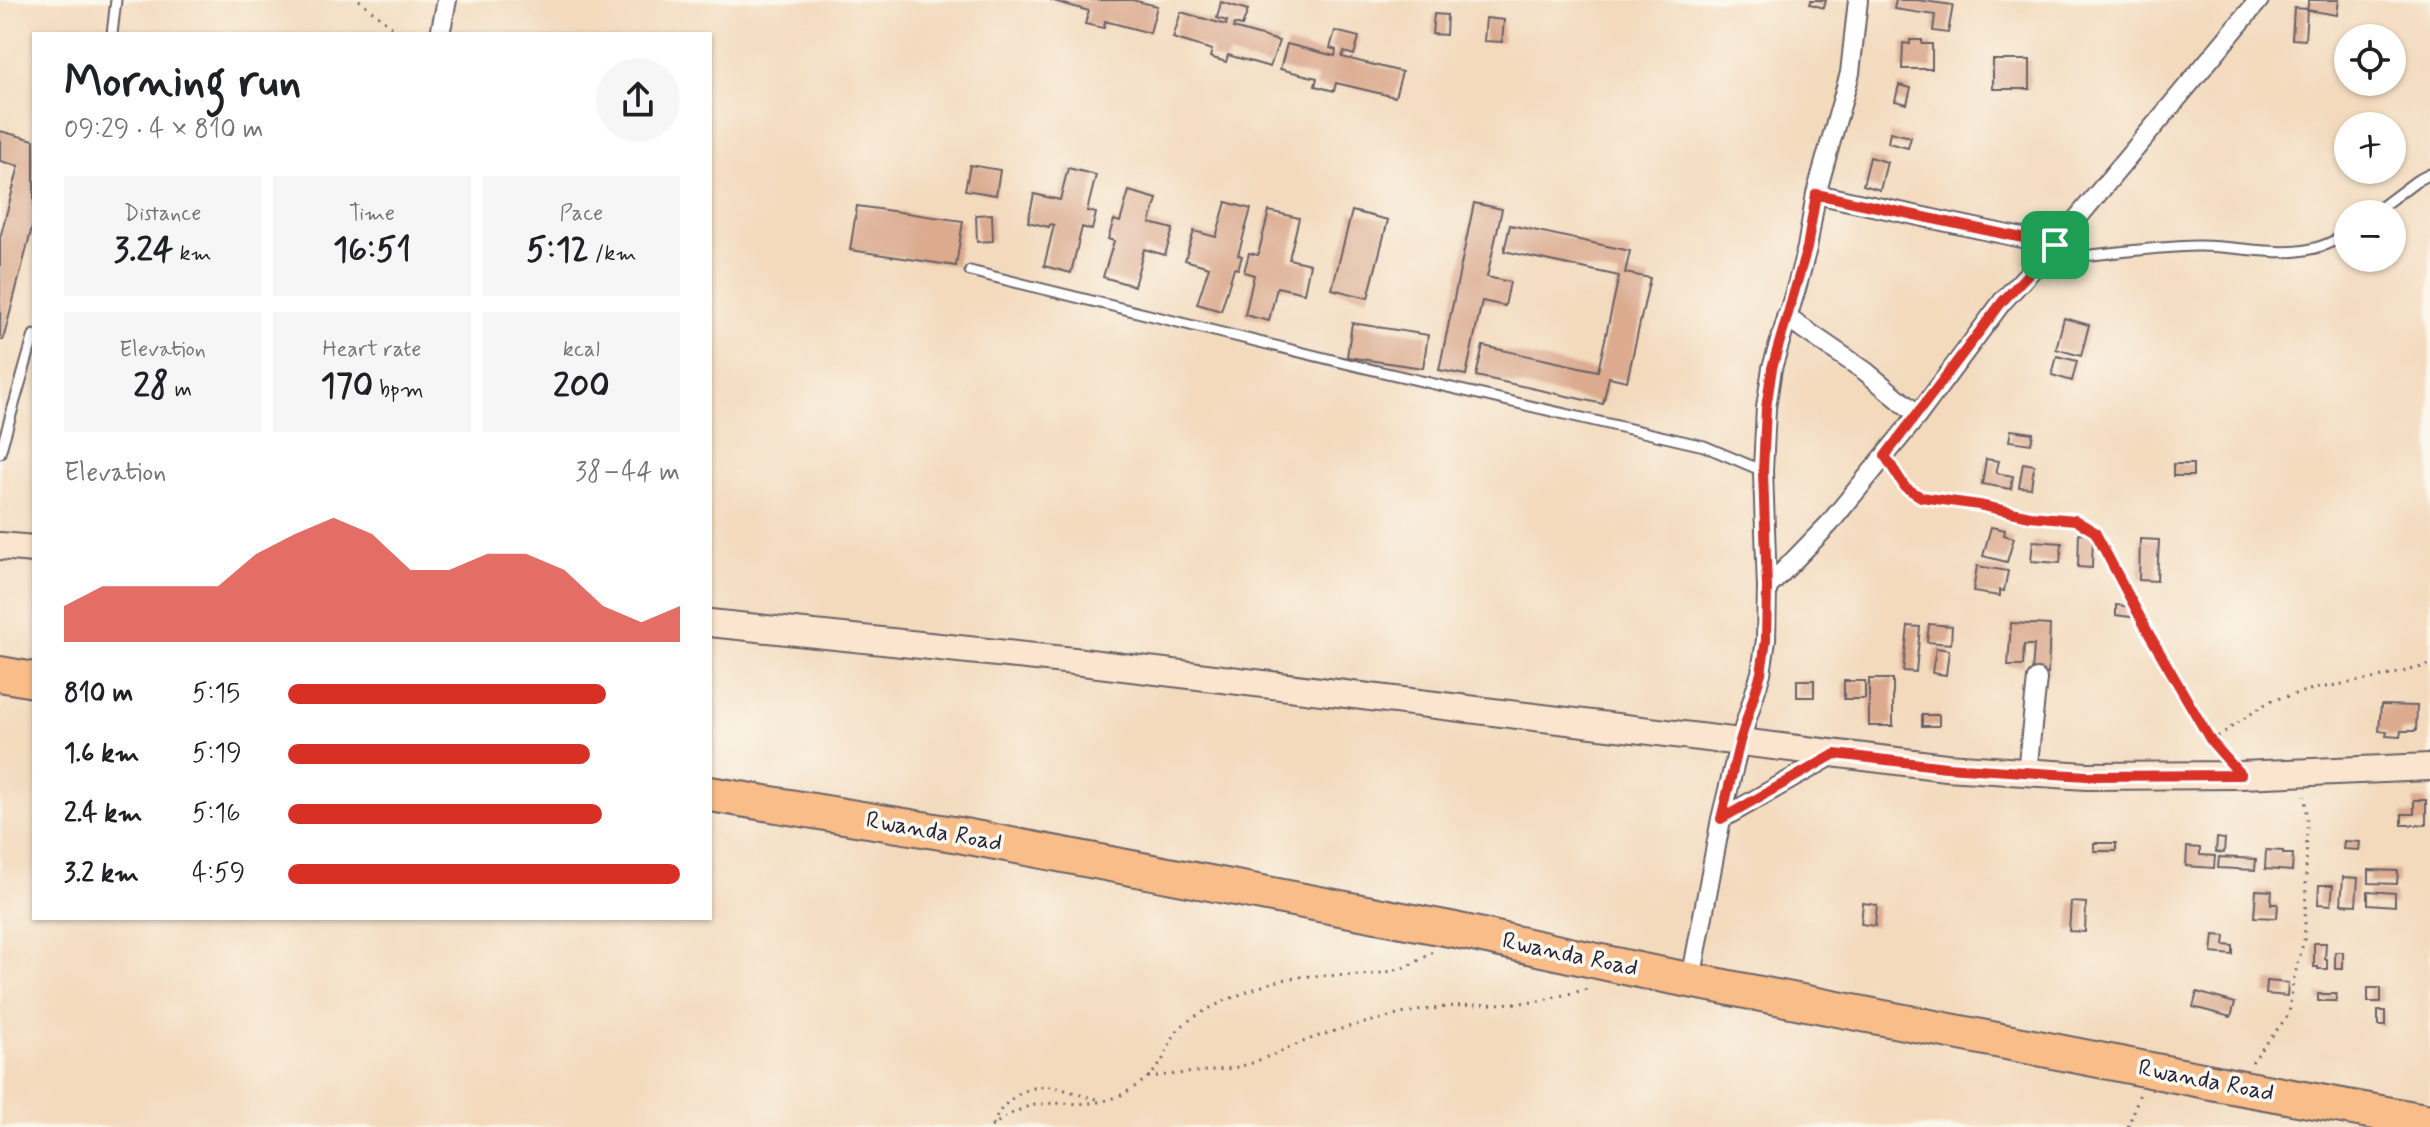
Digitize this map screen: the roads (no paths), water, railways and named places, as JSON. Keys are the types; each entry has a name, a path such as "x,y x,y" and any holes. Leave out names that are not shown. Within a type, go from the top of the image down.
{"highway":[{"path":"0,674 32,680"},
{"name":"Rwanda Road","path":"712,794 959,835 1455,930 1691,980 2232,1086 2430,1122"}],"street":[{"path":"440,32 447,0"},
{"path":"1691,980 1721,819 1761,673 1766,640 1763,471 1766,408 1772,368 1807,248 1816,194 1850,73 1858,0"},
{"path":"1767,588 1829,524 1918,415 2002,302 2055,245 2255,2"},
{"path":"1816,194 2055,245"},
{"path":"1786,317 1865,371 1918,415"},
{"path":"0,546 32,549"},
{"path":"712,623 1059,659 1946,767 2087,776 2241,775 2429,768"},
{"path":"2027,772 2037,679"},
{"path":"1721,819 1835,754"}],"lane":[{"path":"112,32 116,0"},
{"path":"2392,200 2430,174"},
{"path":"2038,261 2198,246 2276,253 2308,251 2334,241"},
{"path":"970,271 1350,365 1704,446 1763,471"},
{"path":"0,453 32,342"}]}
